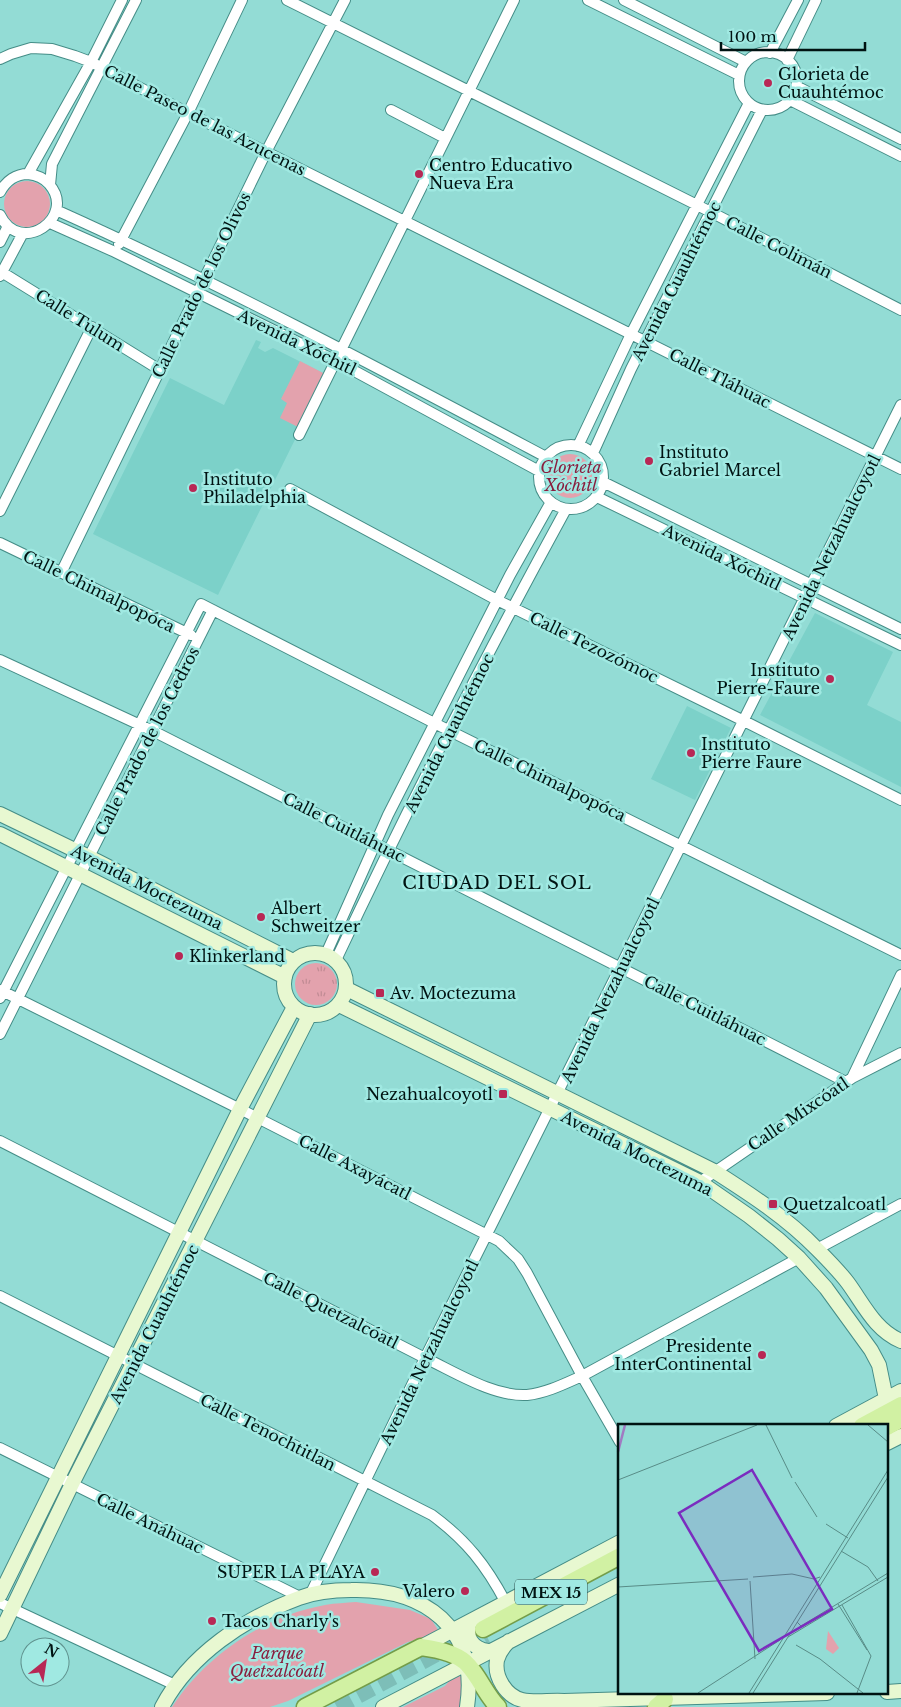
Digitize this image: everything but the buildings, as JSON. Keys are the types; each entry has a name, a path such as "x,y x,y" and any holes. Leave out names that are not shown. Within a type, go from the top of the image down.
{"main road":[{"path":"870,1424 896,1418"},
{"name":"MEX 15","path":"482,1635 618,1557"},
{"name":"MEX 15","path":"482,1635 618,1569"},
{"path":"305,1707 421,1647 448,1653 468,1664 498,1707"}],"street":[{"path":"28,174 91,62 122,0"},
{"path":"0,215 8,226 23,233 40,230 50,223 56,210 56,200 50,185 52,164 136,0"},
{"path":"115,252 188,113 242,0"},
{"name":"Calle Colimán","path":"287,0 711,212 901,310"},
{"name":"Calle Prado de los Olivos","path":"62,573 266,152 345,0"},
{"path":"299,434 514,0"},
{"path":"588,0 739,75"},
{"path":"624,0 746,62"},
{"path":"770,52 798,0"},
{"path":"787,60 816,0"},
{"name":"Calle Paseo de las Azucenas","path":"0,58 31,48 52,49 91,62 188,113 404,221"},
{"path":"770,52 787,60 796,74 796,86 790,100 777,108 762,110 749,104 740,91 739,75 746,62 760,53 770,52"},
{"path":"796,86 901,139"},
{"path":"790,100 901,156"},
{"name":"Avenida Cuauhtémoc","path":"578,446 631,334 749,104"},
{"path":"391,110 445,138"},
{"name":"Avenida Cuauhtémoc","path":"593,453 646,341 762,110"},
{"path":"1,187 12,179 28,174 40,178 50,185"},
{"name":"Avenida Xóchitl","path":"56,210 121,239 342,349 546,457"},
{"name":"Calle Tláhuac","path":"404,221 901,469"},
{"name":"Avenida Xóchitl","path":"50,223 115,252 336,361 539,471"},
{"path":"0,242 8,226"},
{"path":"1,273 23,233"},
{"name":"Calle Tulum","path":"1,273 160,370"},
{"path":"0,511 92,327"},
{"name":"Avenida Netzahualcoyotl","path":"305,1596 320,1575 426,1358 901,405"},
{"path":"564,446 578,446 593,453 602,470 603,482 596,496 583,507 566,509 551,502 541,488 539,471 546,457 551,452 564,446"},
{"name":"Avenida Xóchitl","path":"603,482 901,629"},
{"name":"Calle Tezozómoc","path":"290,489 512,608 901,800"},
{"name":"Avenida Xóchitl","path":"596,496 901,645"},
{"name":"Avenida Cuauhtémoc","path":"331,957 375,842 497,600 551,502"},
{"name":"Avenida Cuauhtémoc","path":"331,957 389,850 512,608 566,509"},
{"name":"Calle Chimalpopóca","path":"0,543 199,639"},
{"name":"Calle Chimalpopóca","path":"201,604 450,731 901,954"},
{"name":"Calle Prado de los Cedros","path":"1,993 201,604"},
{"name":"Calle Prado de los Cedros","path":"0,1034 213,610"},
{"name":"Calle Cuitláhuac","path":"0,660 153,731 849,1080"},
{"name":"Avenida Moctezuma","path":"0,814 293,961"},
{"name":"Avenida Moctezuma","path":"0,834 285,977"},
{"path":"309,953 331,957 342,967 346,976 346,989 339,1004 329,1012 322,1014 310,1014 294,1007 285,993 285,977 293,961 309,953"},
{"path":"849,1080 901,975"},
{"name":"Avenida Moctezuma","path":"346,989 714,1171 760,1200 817,1249 847,1282 875,1322 888,1334 901,1341"},
{"name":"Calle Axayácatl","path":"1,993 18,999 257,1117 488,1234 508,1249 527,1272 582,1376 618,1439"},
{"name":"Avenida Moctezuma","path":"339,1004 700,1182 749,1216 799,1258 826,1288 871,1350 879,1365 896,1418"},
{"name":"Avenida Cuauhtémoc","path":"0,1596 240,1109 294,1007"},
{"name":"Avenida Cuauhtémoc","path":"0,1634 6,1606 134,1364 310,1014"},
{"name":"Calle Mixcóatl","path":"700,1182 849,1080 901,1053"},
{"name":"Calle Quetzalcóatl","path":"0,1141 426,1358 490,1388 514,1394 527,1395 552,1389 582,1376 799,1258"},
{"path":"817,1249 901,1204"},
{"name":"Calle Tenochtitlan","path":"0,1296 432,1515 448,1527 476,1554 506,1603"},
{"path":"888,1440 896,1418 901,1391"},
{"path":"851,1424 896,1418"},
{"name":"Calle Anáhuac","path":"0,1448 305,1596"},
{"path":"383,1707 468,1664 482,1635 506,1603 618,1543"},
{"path":"320,1575 327,1586 337,1590"},
{"path":"618,1585 509,1641 501,1652 497,1663 499,1677 506,1690 516,1698 523,1700 558,1704 660,1703 810,1694"},
{"path":"162,1707 174,1685 200,1658 231,1633 259,1615 305,1596 337,1590 389,1592 410,1598 427,1606 441,1618 461,1646 468,1664 469,1688 467,1707"},
{"path":"6,1606 174,1685"},
{"path":"421,1647 452,1631 509,1641"},
{"path":"888,1692 901,1691"}],"shaded area":[{"name":"Instituto Philadelphia","path":"256,340 261,342 258,348 265,352 273,348 327,375 218,595 93,534 170,378 224,405"},
{"name":"Instituto Pierre-Faure","path":"815,613 893,652 867,705 901,722 901,787 760,715"},
{"name":"Instituto Pierre Faure","path":"687,706 731,728 695,800 651,779"}],"green space":[{"path":"27,181 40,185 46,191 50,204 46,217 40,223 27,227 14,223 8,217 4,204 8,191 14,185"},
{"path":"300,361 327,375 300,428 280,418 287,403 281,399"},
{"name":"Glorieta Xóchitl","path":"574,454 586,460 591,467 591,485 586,492 579,497 566,498 558,495 551,488 548,472 551,464 558,457"},
{"path":"320,963 328,966 334,972 337,984 334,996 328,1002 312,1005 304,1002 298,996 295,980 298,972 304,966"},
{"name":"Parque Quetzalcóatl","path":"356,1602 410,1610 431,1619 440,1633 408,1642 288,1701 270,1707 172,1707 186,1688 219,1655 259,1628 302,1610 329,1604"},
{"path":"461,1672 464,1677 461,1707 403,1707 445,1686 456,1673"}],"tunnel":[{"path":"337,1707 472,1635"},
{"path":"463,1650 487,1637"}],"place":[{"name":"Glorieta de Cuauhtémoc","path":"768,83"},
{"name":"Centro Educativo Nueva Era","path":"419,174"},
{"name":"Instituto Gabriel Marcel","path":"649,461"},
{"name":"Instituto Philadelphia","path":"193,488"},
{"name":"Instituto Pierre-Faure","path":"830,679"},
{"name":"Instituto Pierre Faure","path":"691,753"},
{"name":"Albert Schweitzer","path":"261,917"},
{"name":"Klinkerland","path":"179,956"},
{"name":"Av. Moctezuma","path":"380,993"},
{"name":"Nezahualcoyotl","path":"503,1094"},
{"name":"Quetzalcoatl","path":"773,1204"},
{"name":"Presidente InterContinental","path":"762,1355"},
{"name":"SUPER LA PLAYA","path":"375,1572"},
{"name":"Valero","path":"465,1591"},
{"name":"Tacos Charly's","path":"212,1621"}],"district":[{"name":"CIUDAD DEL SOL","path":"497,883"}]}
